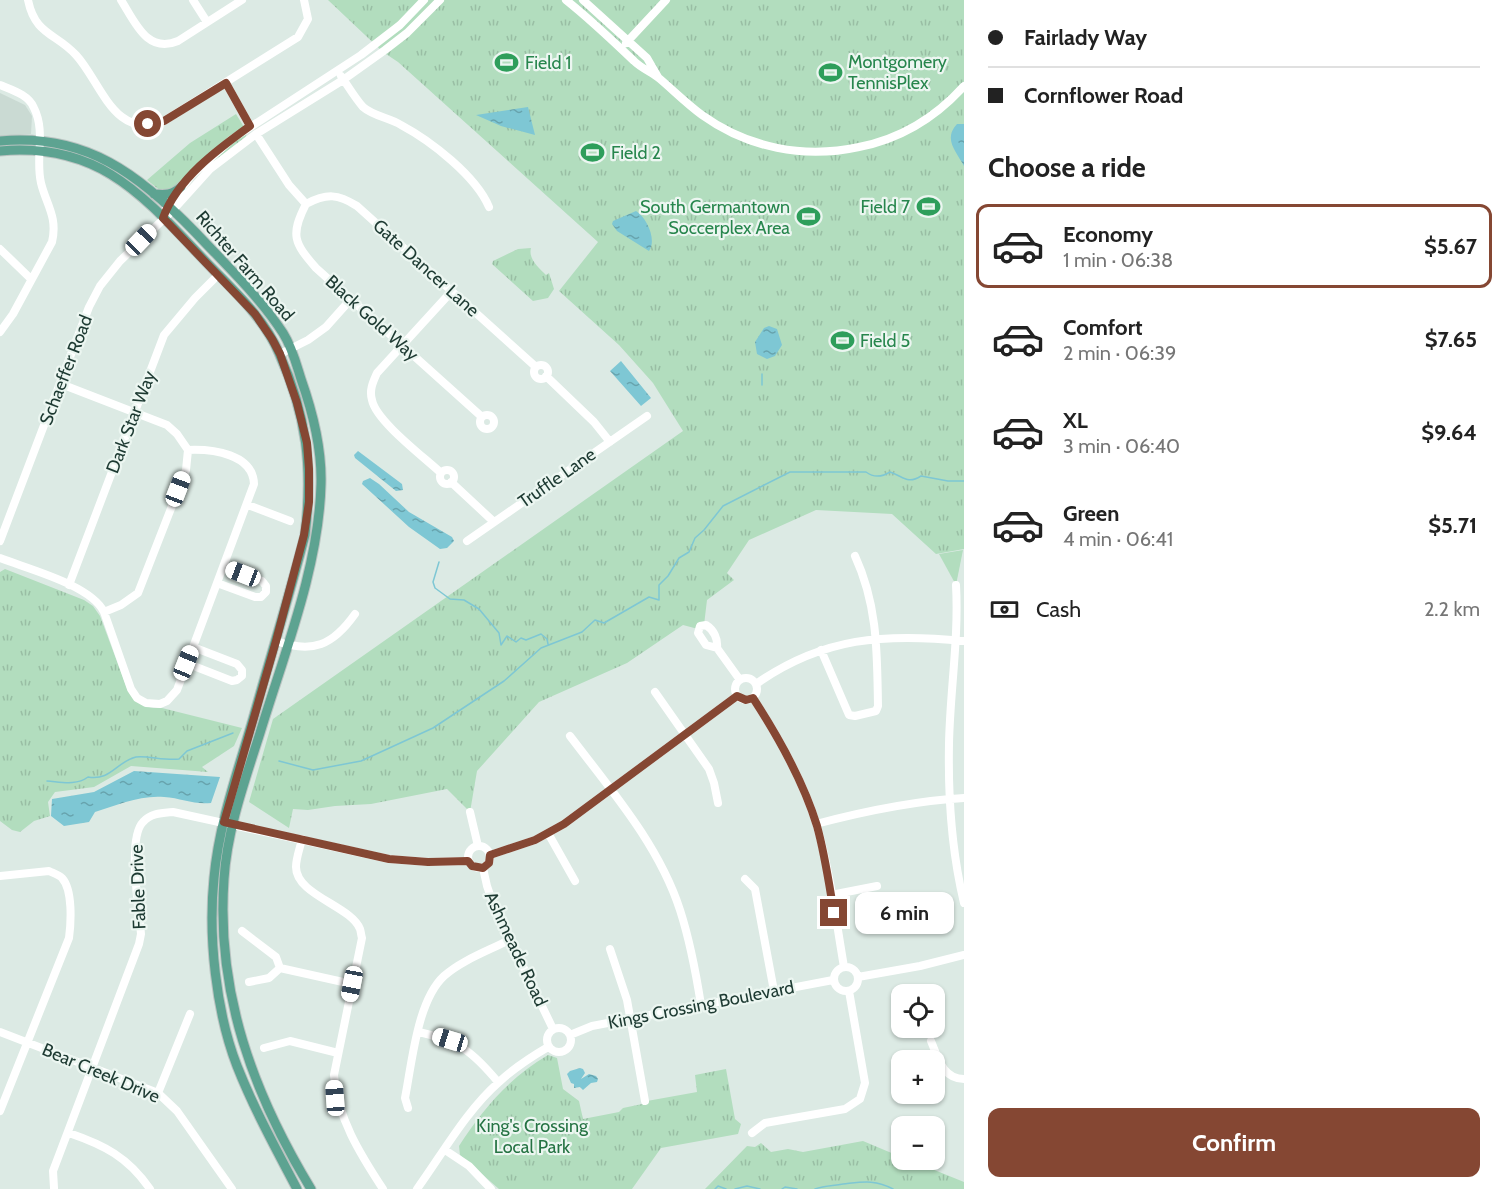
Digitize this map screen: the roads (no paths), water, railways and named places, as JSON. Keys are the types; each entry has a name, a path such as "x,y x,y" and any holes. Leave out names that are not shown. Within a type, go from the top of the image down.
{"main road":[{"name":"Richter Farm Road","path":"0,141 40,140 61,143 98,155 116,165 170,207 266,309 291,349 309,400 318,437 321,484 316,534 287,645 234,825 224,877 223,916 226,958 235,1013 246,1055 271,1116 311,1189"},
{"name":"Richter Farm Road","path":"0,152 40,150 77,158 111,173 124,182 163,218 255,314 280,354 297,403 307,443 309,469 309,502 304,535 224,822 214,878 213,922 215,962 223,1014 237,1065 271,1140 297,1189"},
{"path":"154,194 168,195 181,187"}],"street":[{"path":"28,0 38,24 45,33 74,52 115,112 132,122 148,124 164,121 298,37 308,19 304,0"},
{"path":"121,0 143,34 160,45 170,45 178,41 242,0"},
{"path":"193,0 207,22"},
{"name":"Schaeffer Road","path":"0,541 89,308 100,286 120,261 163,218 181,187 218,151 250,126 379,42 400,25 424,0"},
{"name":"Schaeffer Road","path":"170,207 210,169 256,134 343,80 400,39 440,0"},
{"path":"566,0 636,63 659,78 705,116 737,134 781,149 822,152 868,145 901,134 932,115 964,86"},
{"path":"583,0 647,58 659,78"},
{"path":"621,48 666,0"},
{"path":"337,71 363,107 399,123 441,151 483,193 489,207"},
{"path":"226,83 250,126"},
{"path":"0,85 31,102 40,123 41,184 52,213 54,233 52,242 13,314 0,332"},
{"path":"256,134 289,185 306,204"},
{"name":"Gate Dancer Lane","path":"306,204 324,197 344,198 357,206 536,367 541,365 546,367 548,373 546,376 594,422 610,442"},
{"name":"Black Gold Way","path":"306,204 296,229 298,248 316,268 482,417"},
{"path":"0,249 31,279"},
{"name":"Dark Star Way","path":"69,585 164,335 218,275"},
{"path":"451,292 377,373 371,386 371,398 377,414 441,473 447,470 451,472 453,477 451,482 494,522"},
{"path":"280,354 326,327 351,299"},
{"path":"61,384 167,425 177,434 188,450 186,470 138,593 121,605 104,612"},
{"name":"Truffle Lane","path":"467,541 647,416"},
{"path":"0,558 69,585 94,599 104,612 131,689 141,701 153,704 167,701 177,690 254,484 251,469 244,462 206,449 188,450"},
{"path":"248,505 290,521"},
{"path":"821,650 848,713 855,716 878,709 877,638 871,597 855,556"},
{"path":"217,584 255,597 261,597 266,592 266,586 262,581 224,567"},
{"path":"957,585 960,640 949,743 955,846 964,903"},
{"path":"276,641 299,648 313,646 332,639 343,630 355,614"},
{"path":"756,684 784,666 821,650 845,643 904,636 960,640"},
{"path":"186,663 232,681 242,676 242,670 237,664 193,647"},
{"path":"717,648 740,680"},
{"path":"747,678 756,684 758,690 753,698 746,700 737,696 735,689 740,680 747,678"},
{"path":"655,692 709,769 718,803"},
{"path":"490,855 510,850 548,833 611,790 737,696"},
{"path":"753,698 789,759 816,824 844,967"},
{"path":"570,736 648,844 672,890 690,945 701,1005"},
{"path":"816,824 904,804 964,798"},
{"name":"Fable Drive","path":"54,1188 53,1171 139,944 141,934 135,842 142,823 156,813 173,812 389,859 428,862 468,861"},
{"path":"470,812 478,846"},
{"path":"548,833 574,880"},
{"path":"302,839 296,868 299,878 309,888 354,920 360,928 362,938 334,1075 335,1098 351,1137 383,1189"},
{"path":"478,846 485,848 490,855 489,863 483,868 472,866 468,861 469,852 478,846"},
{"name":"Ashmeade Road","path":"483,868 490,896 509,940 553,1029"},
{"path":"0,876 49,871 62,878 69,895 71,919 69,938 1,1108"},
{"path":"745,879 755,889 774,991"},
{"path":"831,895 877,886"},
{"path":"242,931 276,957 280,968"},
{"path":"408,1108 405,1098 425,1004 433,990 444,976 456,968 509,940"},
{"path":"610,949 627,1000 645,1101"},
{"path":"858,977 964,956"},
{"path":"844,967 850,967 856,971 858,977 856,986 849,991 838,990 833,980 836,971 844,967"},
{"path":"280,968 352,984"},
{"path":"249,982 269,978 280,968"},
{"name":"Kings Crossing Boulevard","path":"570,1035 592,1026 630,1018 833,980"},
{"path":"752,1133 765,1124 845,1109 861,1099 865,1083 849,991"},
{"path":"158,1093 190,1014"},
{"path":"553,1029 565,1029 570,1035 570,1047 563,1052 555,1052 548,1047 547,1039 553,1029"},
{"name":"Bear Creek Drive","path":"0,1032 158,1093 177,1111 231,1189"},
{"path":"419,1032 450,1040 462,1047 485,1067 498,1083"},
{"path":"264,1048 290,1041 338,1053"},
{"path":"931,1041 941,1066 948,1074 964,1079"},
{"path":"417,1189 467,1119 498,1083 523,1062 548,1047"},
{"path":"69,1132 117,1153 150,1189"},
{"path":"445,1150 469,1166 492,1189"}],"water":[{"path":"528,107 535,135 501,126 476,115"},
{"path":"957,124 964,124 964,166 951,140 953,129"},
{"path":"636,211 650,229 652,241 649,251 617,231 612,224 613,221"},
{"path":"769,326 777,329 782,345 775,356 767,359 757,354 755,342 764,328"},
{"path":"621,361 651,398 641,406 610,371"},
{"path":"358,451 402,484 403,490 396,491 355,458 354,455"},
{"path":"370,478 409,512 452,537 454,541 447,548 440,549 409,527 362,484"},
{"path":"134,771 220,777 211,803 164,797 146,798 95,812 89,822 64,826 51,816 52,799 94,792"},
{"path":"580,1068 585,1073 581,1079 589,1074 598,1079 597,1082 591,1083 583,1090 580,1087 574,1088 567,1074"}],"waterway":[{"path":"762,374 762,385"},
{"path":"279,761 313,770 361,761 433,728 504,681 541,648 582,632 595,620 604,623 649,597 659,600 659,585 668,576 679,558 689,552 695,538 723,506 790,472 866,472 878,476 890,472 908,480 921,476 948,481 964,481"},
{"path":"439,562 433,582 435,588 450,599 464,600 479,609 499,633 501,645 507,636 516,642 521,638 526,640 541,634 547,639 548,644"},
{"path":"47,781 63,783 102,776 136,757 179,759 187,751 233,733"},
{"path":"815,1189 868,1182 893,1189"},
{"path":"715,1189 718,1186 726,1189"},
{"path":"735,1189 747,1186 760,1189"},
{"path":"782,1189 785,1187 797,1189"}],"place":[{"name":"Field 1","path":"507,63"},
{"name":"Montgomery TennisPlex","path":"830,72"},
{"name":"Field 2","path":"593,153"},
{"name":"Field 7","path":"928,207"},
{"name":"South Germantown Soccerplex Area","path":"808,217"},
{"name":"Field 5","path":"842,341"}],"park label":[{"name":"King's Crossing Local Park","path":"532,1136"}]}
